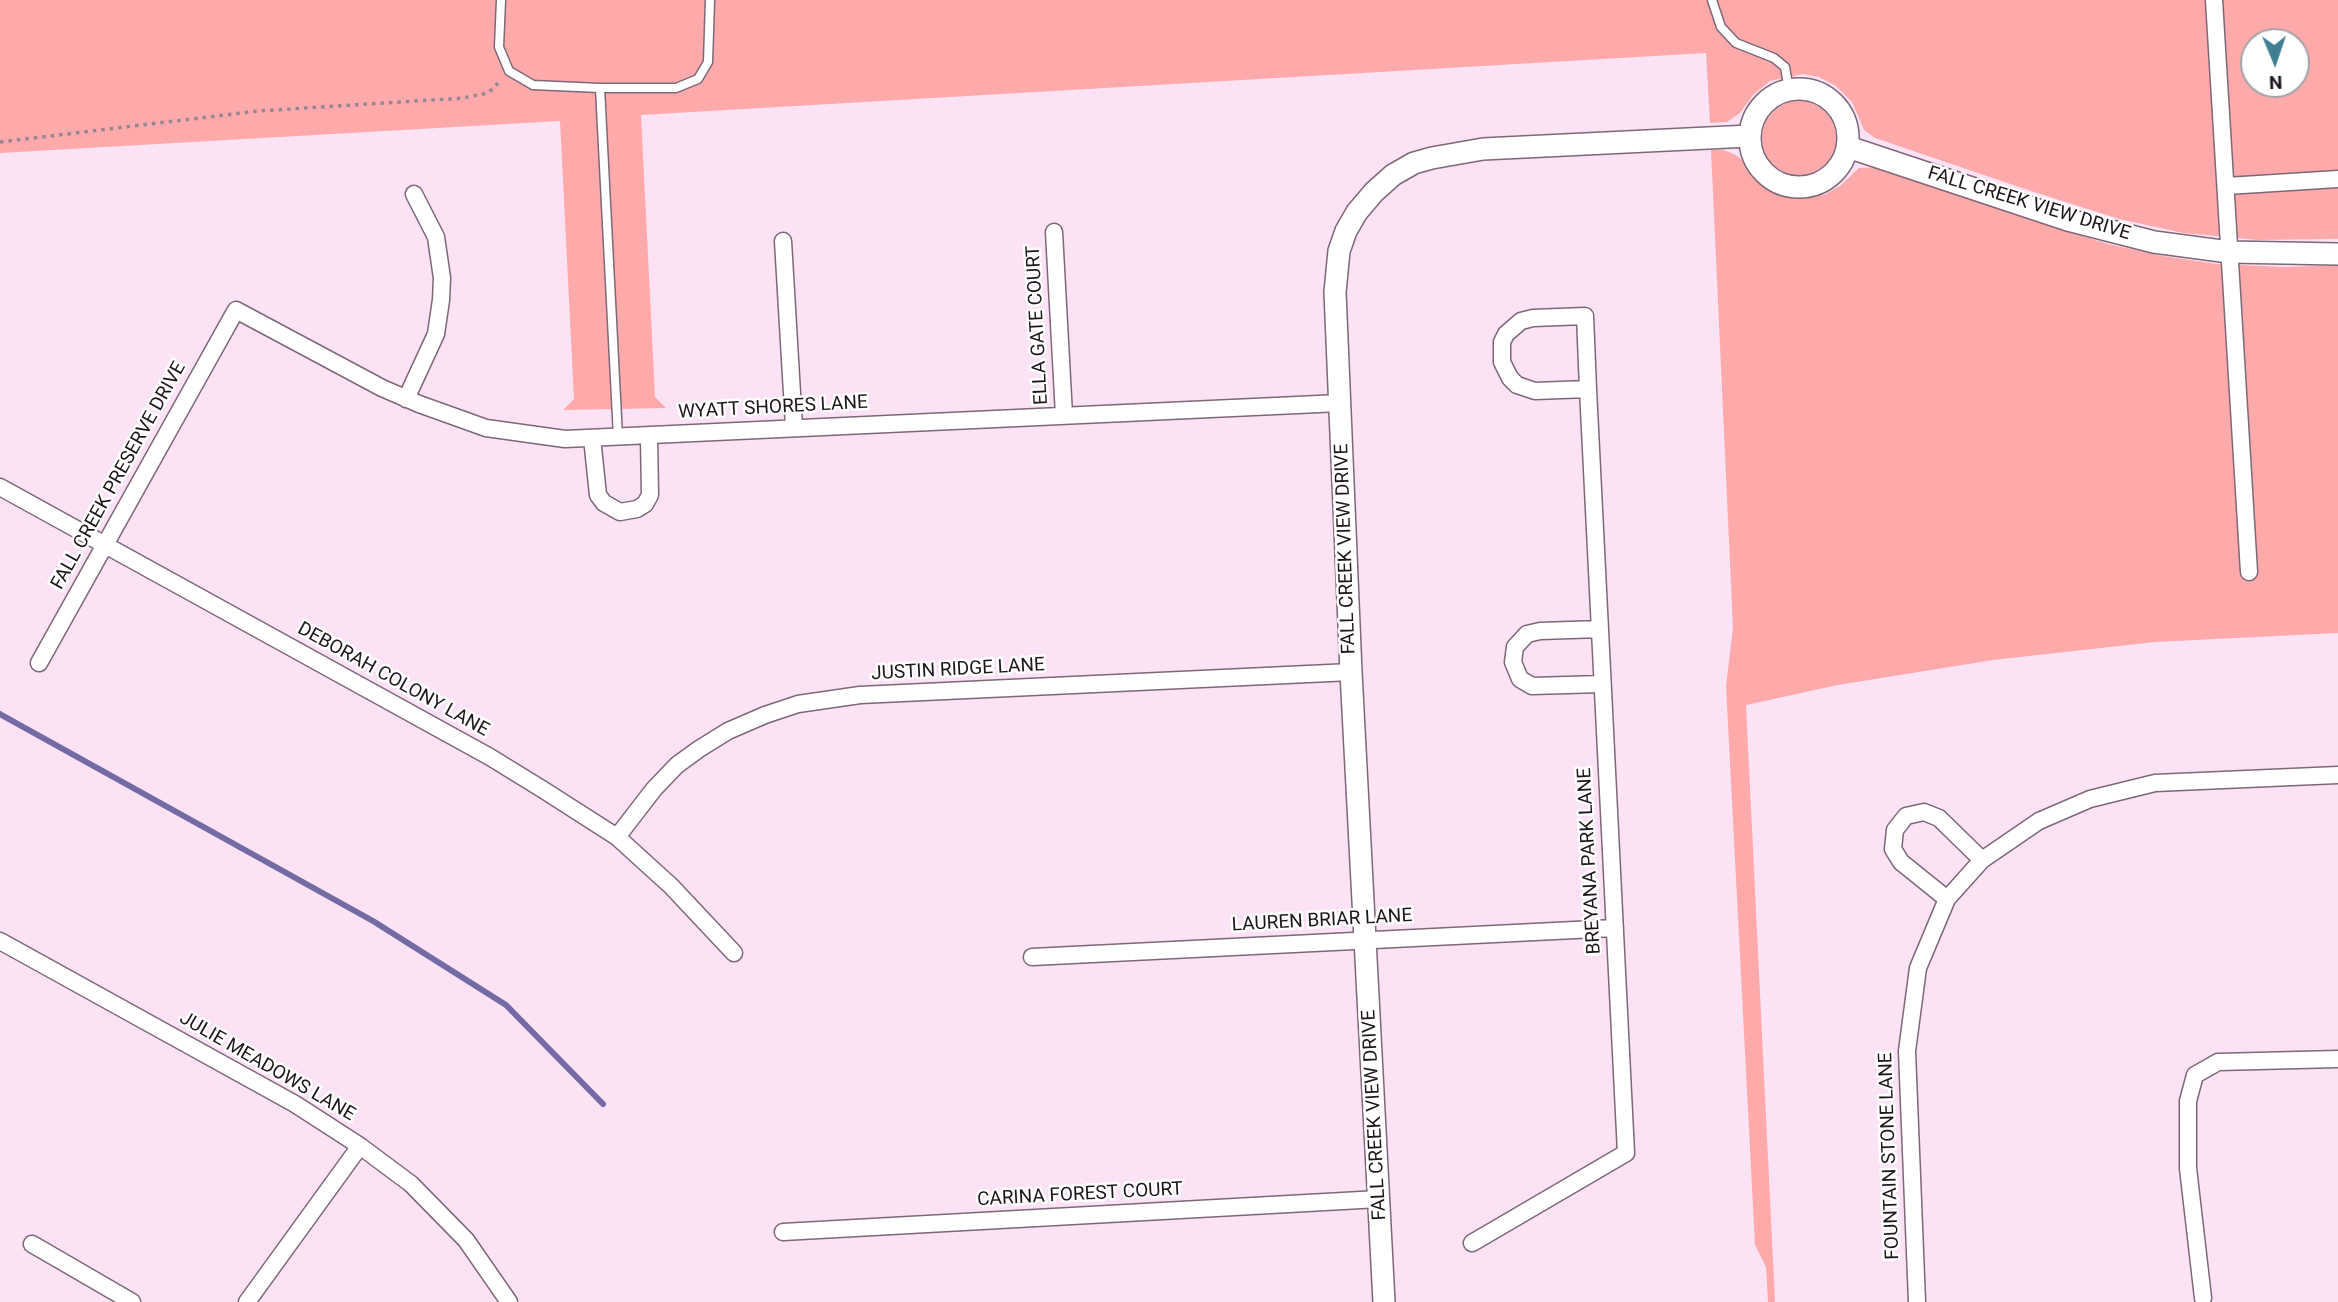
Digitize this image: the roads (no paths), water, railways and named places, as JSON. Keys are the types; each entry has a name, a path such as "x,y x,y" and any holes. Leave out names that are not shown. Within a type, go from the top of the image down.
{"street":[{"path":"2214,0 2249,572"},
{"path":"1805,89 1820,93 1834,102 1844,115 1849,131 1843,162 1825,180 1802,188 1786,186 1771,179 1759,167 1749,136 1753,120 1761,106 1773,96 1789,90 1805,89"},
{"name":"FALL CREEK VIEW DRIVE","path":"1384,1302 1335,292 1339,251 1357,212 1374,192 1393,175 1414,163 1483,149 1749,136"},
{"name":"FALL CREEK VIEW DRIVE","path":"1848,147 2068,220 2154,242 2229,252 2338,254"},
{"path":"2227,186 2338,179"},
{"path":"406,399 436,334 442,278 436,237 414,194"},
{"name":"ELLA GATE COURT","path":"1054,232 1064,415"},
{"path":"783,241 794,427"},
{"name":"WYATT SHORES LANE","path":"236,310 406,399 486,428 565,439 1340,403"},
{"name":"FALL CREEK PRESERVE DRIVE","path":"39,663 236,310"},
{"name":"BREYANA PARK LANE","path":"1472,1243 1626,1153 1602,684 1600,629 1588,389 1584,316 1533,318 1521,321 1506,334 1502,342 1502,362 1517,385 1535,391 1588,389"},
{"path":"592,438 598,495 604,503 620,512 637,509 645,504 650,495 652,485 649,436"},
{"name":"DEBORAH COLONY LANE","path":"0,487 490,757 617,837 671,886 734,953"},
{"path":"1600,629 1540,631 1527,634 1515,647 1513,662 1520,679 1532,686 1602,684"},
{"name":"JUSTIN RIDGE LANE","path":"617,837 654,789 688,757 728,731 799,704 860,695 1352,671"},
{"name":"FOUNTAIN STONE LANE","path":"1917,1302 1906,1051 1917,968 1947,899 1982,860 2039,821 2090,799 2155,783 2338,775"},
{"path":"1947,899 1901,862 1893,849 1895,830 1906,816 1924,812 1939,818 1982,860"},
{"name":"LAUREN BRIAR LANE","path":"1032,957 1615,928"},
{"name":"JULIE MEADOWS LANE","path":"0,941 295,1104 360,1146 411,1184 466,1240 509,1302"},
{"path":"2203,1298 2188,1168 2188,1101 2195,1075 2218,1062 2338,1059"},
{"path":"247,1302 360,1146"},
{"name":"CARINA FOREST COURT","path":"783,1232 1379,1199"},
{"path":"32,1244 132,1302"}],"lane":[{"path":"501,0 499,47 509,71 533,85 600,88 676,88 698,79 708,62 710,0"},
{"path":"1712,0 1721,27 1736,43 1774,58 1786,67 1789,90"},
{"path":"600,88 618,437"}],"waterway":[{"path":"0,714 373,921 506,1005 603,1104"}]}
